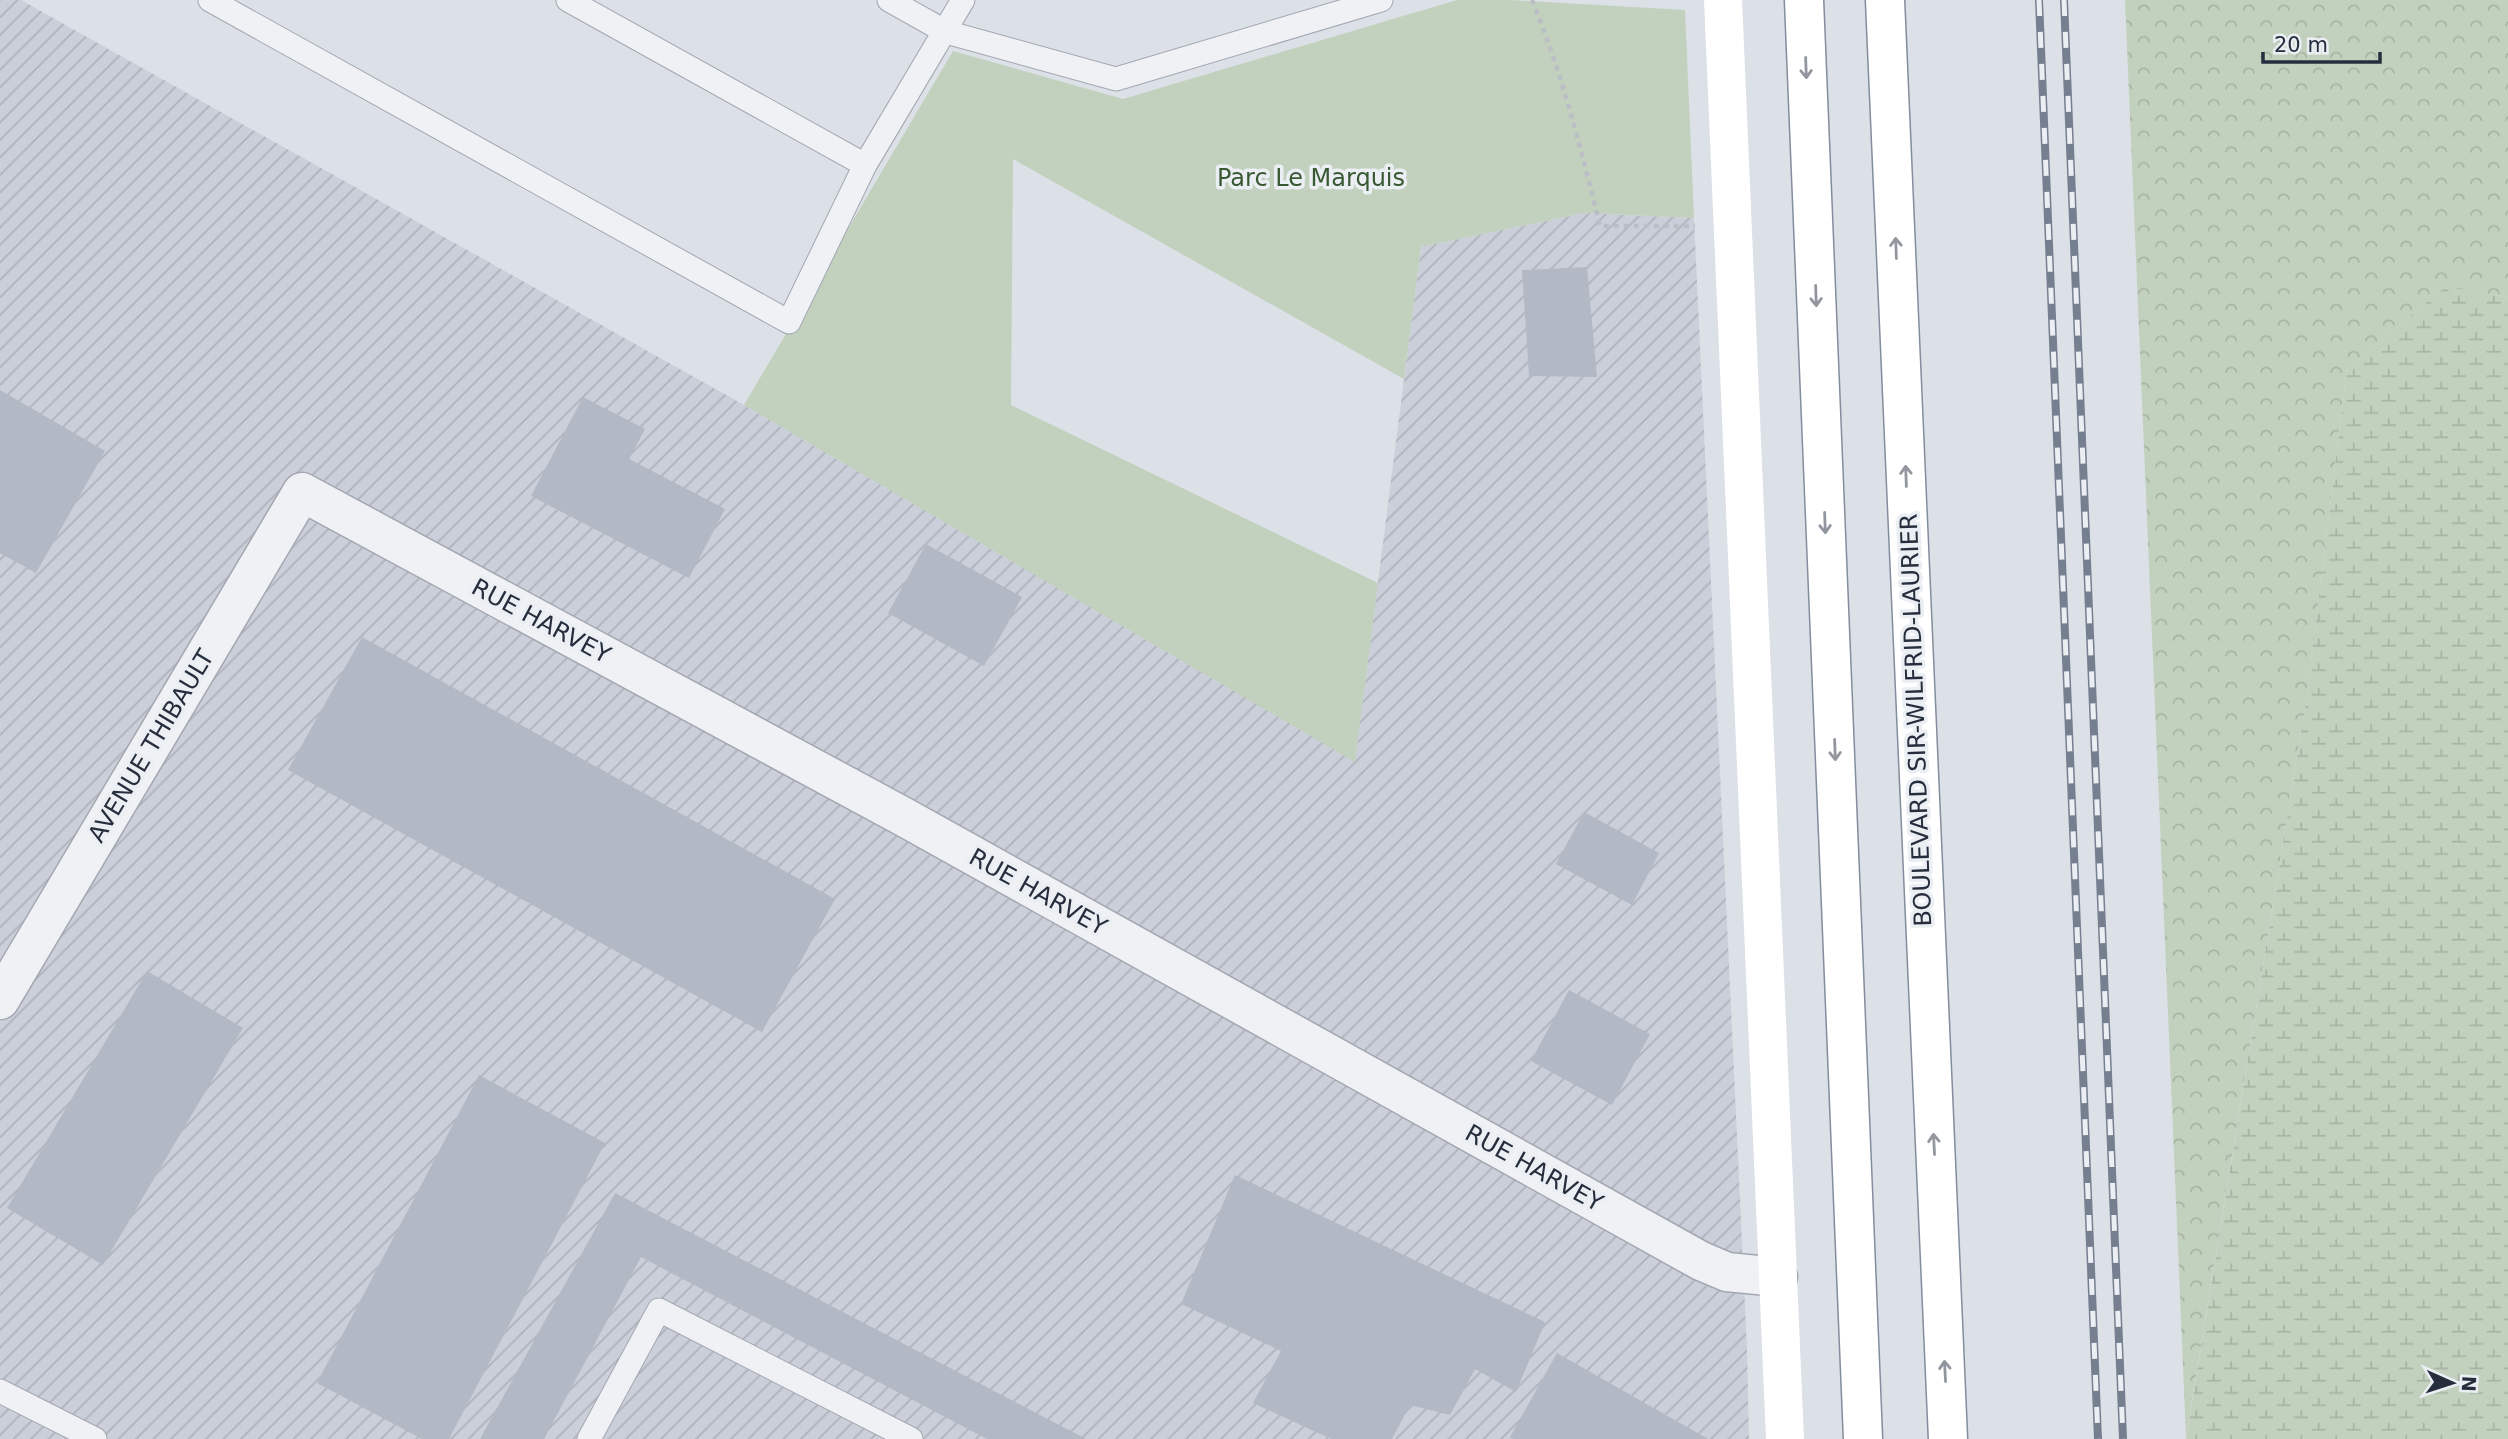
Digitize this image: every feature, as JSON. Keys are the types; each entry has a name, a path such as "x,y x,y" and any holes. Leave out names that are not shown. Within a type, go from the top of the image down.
{"main road":[{"path":"1723,0 1785,1439"},
{"path":"1804,0 1863,1439"},
{"name":"BOULEVARD SIR-WILFRID-LAURIER","path":"1885,0 1948,1439"}],"street":[{"name":"RUE HARVEY","path":"302,492 904,817 1701,1261 1727,1272 1778,1277"},
{"name":"AVENUE THIBAULT","path":"0,1000 302,492"}],"lane":[{"path":"210,0 789,322 865,165 946,32 962,0"},
{"path":"568,0 865,165"},
{"path":"889,0 946,32 1116,79 1381,0"},
{"path":"589,1439 659,1310 911,1439"},
{"path":"0,1391 95,1439"}],"path":[{"path":"1532,0 1551,47 1581,148 1600,226 1704,226"}],"shaded area":[{"path":"0,0 21,0 744,405 1355,761 1421,247 1584,213 1694,218 1749,1439 0,1439"}],"green space":[{"name":"Parc Le Marquis","path":"1457,0 1509,0 1685,10 1694,218 1584,213 1421,247 1404,379 1013,159 1011,405 1378,583 1355,762 744,405 953,51 1123,99"},
{"path":"2125,0 2508,0 2508,297 2445,287 2347,369 2306,702 2186,1437"},
{"path":"2445,287 2508,297 2508,1439 2186,1439 2306,702 2347,369"}],"building":[{"path":"1587,267 1597,377 1529,376 1522,270"},
{"path":"0,390 105,451 36,573 0,553"},
{"path":"583,397 645,429 629,459 725,509 689,578 531,496"},
{"path":"926,544 1022,597 984,666 888,613"},
{"path":"362,637 835,899 762,1032 288,770"},
{"path":"1584,812 1659,853 1632,905 1556,864"},
{"path":"147,971 243,1028 103,1265 7,1208"},
{"path":"1569,990 1650,1034 1612,1105 1531,1061"},
{"path":"479,1075 605,1143 449,1439 422,1439 317,1383"},
{"path":"1235,1175 1545,1322 1516,1392 1475,1369 1450,1415 1410,1405 1392,1439 1331,1439 1253,1403 1281,1351 1181,1304"},
{"path":"615,1193 1086,1439 987,1439 641,1257 544,1439 480,1439"},
{"path":"1557,1353 1708,1439 1513,1439 1510,1437"}],"railway":[{"path":"2039,0 2098,1439"},
{"path":"2064,0 2123,1439"}]}
